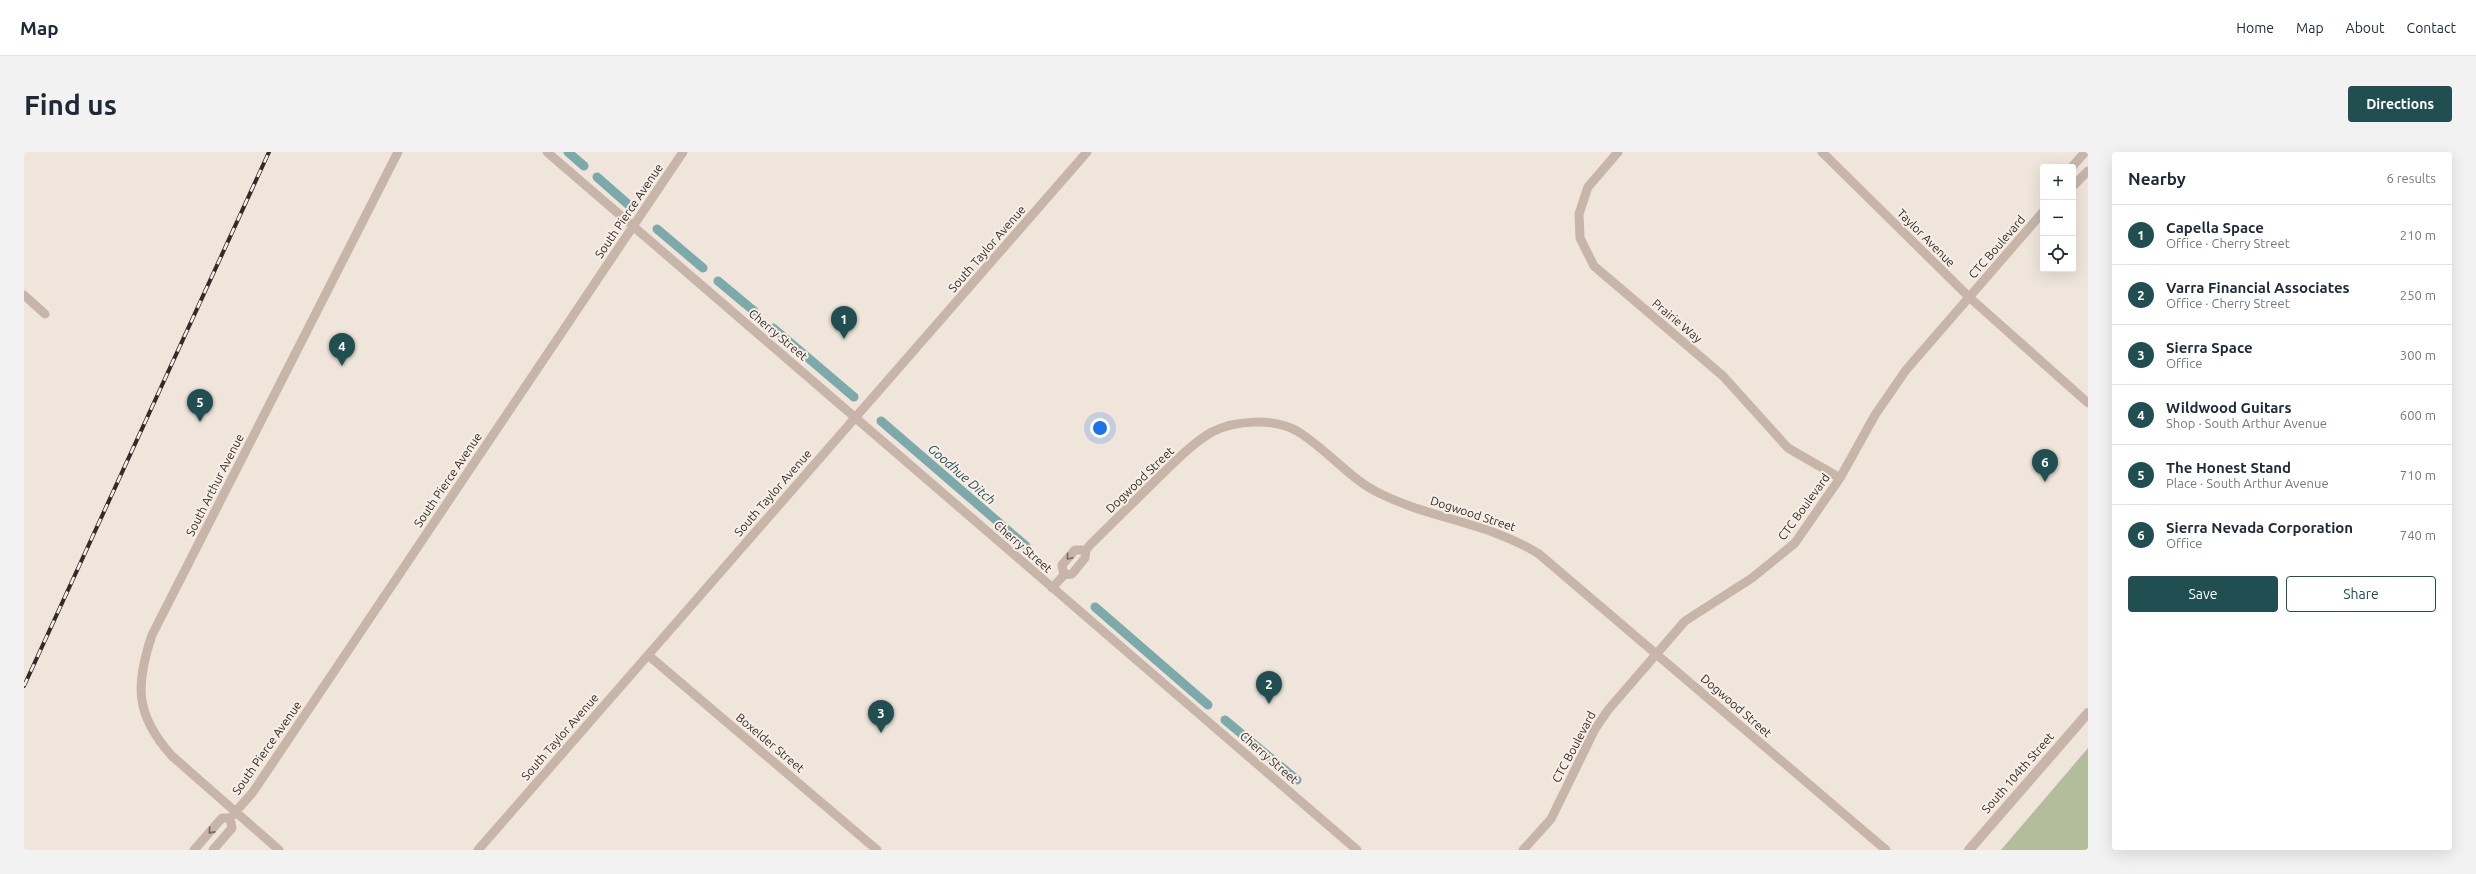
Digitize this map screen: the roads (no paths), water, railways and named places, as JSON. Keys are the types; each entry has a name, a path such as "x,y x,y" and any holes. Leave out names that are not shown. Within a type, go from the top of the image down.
{"street":[{"name":"South Arthur Avenue","path":"237,811 172,756 153,732 143,709 140,688 142,664 152,635 398,152"},
{"name":"Cherry Street","path":"547,152 1357,850"},
{"name":"South Pierce Avenue","path":"194,850 222,818 230,818 237,811 257,786 683,152"},
{"name":"South Taylor Avenue","path":"478,850 1087,152"},
{"name":"Prairie Way","path":"1618,152 1588,187 1579,214 1580,238 1594,266 1723,376 1788,448 1840,478"},
{"name":"Taylor Avenue","path":"1822,152 1969,297 2088,402"},
{"path":"2075,164 2085,152"},
{"path":"2076,183 2088,171"},
{"name":"CTC Boulevard","path":"1523,850 1551,819 1603,717 1685,621 1752,578 1788,550 1811,522 1840,478 1890,392 1969,297 2040,215"},
{"path":"24,295 45,314"},
{"name":"Dogwood Street","path":"1052,588 1064,575 1062,565 1075,550 1086,550 1193,446 1213,432 1238,423 1267,422 1296,430 1373,490 1401,504 1510,537 1530,549 1657,654 1886,850"},
{"name":"Boxelder Street","path":"648,655 877,850"},
{"name":"South 104th Street","path":"1969,850 2088,713"},
{"path":"237,811 279,850"},
{"path":"213,850 232,828 230,818"}],"waterway":[{"name":"Goodhue Ditch","path":"568,152 584,166"},
{"name":"Goodhue Ditch","path":"597,177 630,206"},
{"name":"Goodhue Ditch","path":"657,229 703,268"},
{"name":"Goodhue Ditch","path":"718,281 754,311"},
{"name":"Goodhue Ditch","path":"773,328 854,397"},
{"name":"Goodhue Ditch","path":"881,421 1026,546"},
{"name":"Goodhue Ditch","path":"1095,607 1208,705"},
{"name":"Goodhue Ditch","path":"1225,720 1297,780"}],"railway":[{"path":"24,686 269,152"}],"place":[{"name":"Capella Space","path":"844,339"},
{"name":"Wildwood Guitars","path":"342,366"},
{"name":"The Honest Stand","path":"200,422"},
{"name":"Sierra Nevada Corporation","path":"2045,482"},
{"name":"Varra Financial Associates","path":"1269,704"},
{"name":"Sierra Space","path":"881,733"}]}
